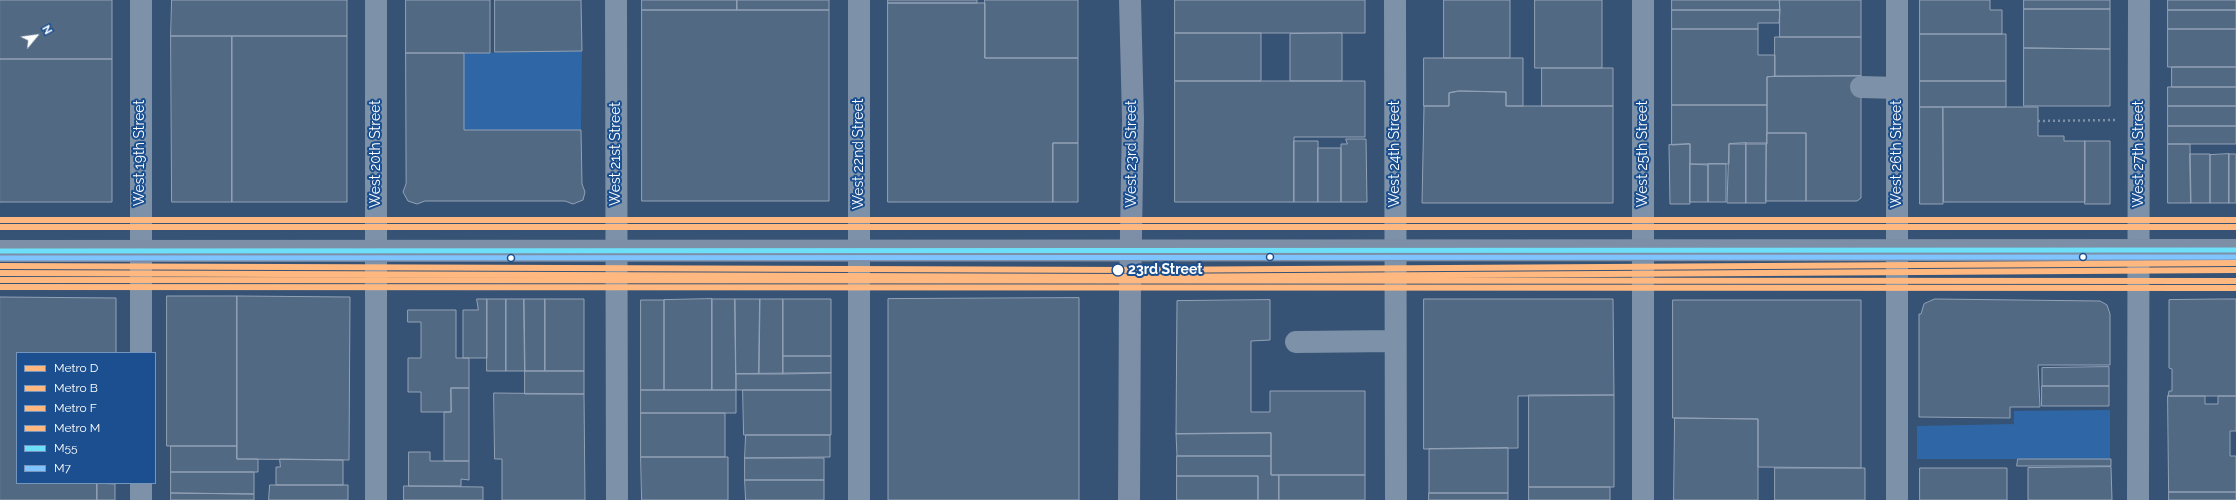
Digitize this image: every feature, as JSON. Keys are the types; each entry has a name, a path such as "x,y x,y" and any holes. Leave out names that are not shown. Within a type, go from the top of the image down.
{"main road":[{"name":"West 23rd Street","path":"1130,0 1133,119 1130,500"},
{"path":"0,251 2236,250"}],"street":[{"name":"West 19th Street","path":"141,0 141,352"},
{"name":"West 20th Street","path":"376,0 376,500"},
{"name":"West 21st Street","path":"616,0 617,500"},
{"name":"West 22nd Street","path":"860,0 860,500"},
{"name":"West 24th Street","path":"1395,0 1396,500"},
{"name":"West 25th Street","path":"1643,0 1643,500"},
{"name":"West 26th Street","path":"1897,0 1897,500"},
{"name":"West 27th Street","path":"2138,500 2139,0"},
{"path":"1861,87 1897,88"},
{"path":"1296,342 1395,340"},
{"path":"141,484 141,500"}],"path":[{"path":"2038,121 2116,120"}],"shaded area":[{"path":"582,51 581,130 464,130 464,53"},
{"path":"2110,410 2110,459 1917,459 1917,426 2014,424 2014,411"}],"building":[{"path":"0,0 112,0 112,59 0,59"},
{"path":"172,0 347,0 347,36 171,36"},
{"path":"406,0 490,0 490,53 406,53"},
{"path":"495,0 581,0 582,51 495,52"},
{"path":"642,0 737,0 737,10 642,10"},
{"path":"737,0 829,0 829,10 737,10"},
{"path":"888,0 977,0 977,3 888,3"},
{"path":"985,0 1078,0 1078,58 985,58"},
{"path":"1175,0 1365,0 1365,33 1175,33"},
{"path":"1444,0 1510,0 1510,58 1444,58"},
{"path":"1535,0 1602,0 1602,68 1535,68"},
{"path":"1672,0 1779,0 1780,10 1672,10"},
{"path":"1780,0 1861,0 1861,37 1780,37"},
{"path":"1920,0 1990,0 1990,10 2002,10 2002,34 1920,34"},
{"path":"2024,0 2110,0 2110,9 2024,9"},
{"path":"2168,0 2236,0 2236,10 2168,10"},
{"path":"888,3 985,3 985,58 1078,58 1078,143 1053,143 1053,202 888,202"},
{"path":"2024,9 2110,9 2110,49 2024,48"},
{"path":"642,10 829,10 829,201 642,201"},
{"path":"1672,10 1780,10 1779,23 1758,23 1758,29 1672,29"},
{"path":"2168,10 2236,10 2236,29 2168,29"},
{"path":"1672,29 1758,29 1758,55 1775,55 1775,76 1767,77 1767,105 1672,105"},
{"path":"2168,29 2236,29 2236,67 2168,67"},
{"path":"1175,33 1261,33 1261,81 1175,81"},
{"path":"1342,33 1342,81 1290,81 1290,34"},
{"path":"1920,34 2006,34 2006,81 1920,81"},
{"path":"171,36 232,36 232,202 172,202"},
{"path":"232,36 347,36 347,202 232,202"},
{"path":"1775,37 1861,37 1861,76 1775,76"},
{"path":"2024,48 2110,49 2110,106 2024,106"},
{"path":"406,53 464,53 464,130 581,130 582,184 585,192 583,200 573,204 565,201 425,201 417,204 408,201 403,192 406,184"},
{"path":"1424,58 1523,58 1523,106 1506,106 1506,92 1459,91 1449,93 1449,106 1424,106"},
{"path":"0,59 112,59 112,202 0,202"},
{"path":"2172,67 2236,67 2236,87 2172,87"},
{"path":"1542,68 1613,68 1613,106 1542,106"},
{"path":"1861,76 1861,198 1857,201 1806,201 1806,133 1767,133 1767,77"},
{"path":"1175,81 1365,81 1365,137 1294,137 1294,202 1175,202"},
{"path":"1920,81 2006,81 2006,107 1920,107"},
{"path":"2168,87 2236,87 2236,106 2168,106"},
{"path":"1459,91 1506,92 1506,106 1613,106 1613,203 1422,203 1424,106 1449,106 1449,93"},
{"path":"1672,105 1767,105 1767,144 1729,144 1729,164 1690,164 1690,144 1672,145"},
{"path":"2168,106 2236,106 2236,126 2168,126"},
{"path":"1920,107 1943,107 1943,204 1920,204"},
{"path":"1943,107 2038,107 2038,136 2064,136 2064,141 2085,141 2085,202 1944,202"},
{"path":"2168,126 2236,126 2236,144 2168,144"},
{"path":"1767,133 1806,133 1806,201 1766,201"},
{"path":"1346,139 1366,139 1367,202 1341,202 1341,144 1347,144"},
{"path":"1294,141 1318,141 1318,202 1294,202"},
{"path":"2085,141 2110,141 2110,204 2085,204"},
{"path":"1053,143 1078,143 1078,202 1053,202"},
{"path":"1746,143 1746,203 1727,203 1729,144"},
{"path":"1746,143 1766,143 1766,203 1746,203"},
{"path":"1690,144 1690,204 1670,204 1669,145"},
{"path":"2168,144 2190,144 2191,203 2168,203"},
{"path":"1318,148 1341,148 1341,202 1318,202"},
{"path":"2190,154 2210,154 2210,203 2191,203"},
{"path":"2229,154 2229,203 2210,203 2210,155"},
{"path":"2229,154 2236,154 2236,203 2229,203"},
{"path":"1690,164 1708,165 1708,202 1690,202"},
{"path":"1708,164 1726,164 1726,202 1708,202"},
{"path":"167,296 237,296 237,446 167,446"},
{"path":"237,296 350,297 349,460 237,459"},
{"path":"0,297 116,298 116,352 16,352 16,484 97,484 97,500 0,500"},
{"path":"1079,298 1079,500 888,500 888,299"},
{"path":"477,299 487,299 487,358 463,358 463,310 478,310"},
{"path":"487,299 506,299 506,371 487,371"},
{"path":"506,299 524,299 525,371 506,371"},
{"path":"524,299 545,299 545,371 525,371"},
{"path":"545,299 584,299 584,371 545,371"},
{"path":"712,299 735,299 736,390 712,390"},
{"path":"712,299 712,390 664,390 664,300"},
{"path":"735,299 760,299 759,374 736,374"},
{"path":"760,299 783,299 783,374 759,374"},
{"path":"783,299 831,299 831,356 783,356"},
{"path":"1424,299 1613,299 1614,395 1518,396 1518,448 1424,449"},
{"path":"1935,299 2100,301 2107,305 2110,314 2110,365 2038,365 2040,407 2010,407 2010,418 1919,417 1919,314 1921,314 1924,304"},
{"path":"2236,299 2236,396 2168,396 2169,391 2172,391 2172,369 2169,368 2169,300"},
{"path":"641,300 664,300 664,390 641,390"},
{"path":"1270,300 1270,340 1251,341 1251,412 1270,412 1270,391 1365,391 1365,475 1271,475 1271,433 1176,434 1177,301"},
{"path":"1673,300 1861,300 1861,468 1758,467 1758,419 1673,418"},
{"path":"408,310 456,310 456,358 469,358 469,388 451,388 451,412 421,412 421,392 408,392 408,358 421,358 421,322 408,322"},
{"path":"783,356 831,356 831,373 783,374"},
{"path":"2109,367 2109,386 2042,386 2042,368"},
{"path":"525,371 584,371 584,394 525,394"},
{"path":"831,373 831,390 736,390 736,374"},
{"path":"2042,386 2109,386 2109,406 2042,406"},
{"path":"451,388 469,388 469,461 444,461 444,412 451,412"},
{"path":"641,390 736,390 736,413 641,413"},
{"path":"743,390 831,390 831,435 744,435"},
{"path":"494,393 584,394 585,500 502,500 502,459 495,459"},
{"path":"1529,395 1614,395 1614,487 1529,487"},
{"path":"2168,396 2205,396 2205,404 2218,404 2218,396 2236,396 2236,431 2230,431 2230,456 2236,456 2236,492 2169,492"},
{"path":"641,413 725,413 725,457 641,457"},
{"path":"1675,418 1758,419 1758,500 1674,500"},
{"path":"1271,433 1271,456 1177,456 1176,434"},
{"path":"746,435 830,435 830,457 745,458"},
{"path":"171,446 237,446 237,459 258,459 258,472 171,472"},
{"path":"1508,448 1508,493 1429,493 1429,449"},
{"path":"409,452 430,452 430,461 469,461 469,480 461,479 461,486 409,486"},
{"path":"1177,456 1271,456 1271,475 1279,475 1279,500 1258,500 1258,476 1177,476"},
{"path":"641,457 728,457 728,500 642,500"},
{"path":"745,458 824,458 824,480 745,480"},
{"path":"280,459 343,460 343,485 276,485 276,467 280,467"},
{"path":"2018,459 2111,459 2111,466 2017,466"},
{"path":"2111,467 2112,500 2028,500 2028,468"},
{"path":"1775,468 1865,468 1865,500 1775,500"},
{"path":"1920,468 2007,468 2007,500 1920,500"},
{"path":"171,472 254,472 254,494 171,493"},
{"path":"1279,475 1365,475 1365,500 1279,500"},
{"path":"1177,476 1258,476 1258,500 1177,500"},
{"path":"745,480 824,480 824,500 746,500"},
{"path":"97,484 115,484 115,500 97,500"},
{"path":"270,485 348,485 348,500 269,500"},
{"path":"404,486 483,487 483,500 404,500"},
{"path":"1529,487 1610,487 1610,500 1529,500"},
{"path":"2169,492 2236,492 2236,500 2169,500"},
{"path":"171,493 254,494 254,500 171,500"},
{"path":"1429,493 1508,493 1508,500 1429,500"}],"metro line":[{"name":"F","path":"0,220 2236,220"},
{"name":"M","path":"0,227 2236,227"},
{"name":"D","path":"0,266 1131,270 2236,263"},
{"name":"B","path":"0,273 1131,277 2236,270"},
{"name":"F","path":"0,280 2236,281"},
{"name":"M","path":"0,287 2236,288"}],"transit line":[{"name":"M55","path":"0,251 2236,250"},
{"name":"M7","path":"0,258 2236,257"}],"place":[{"name":"23rd Street","path":"1118,270"}]}
